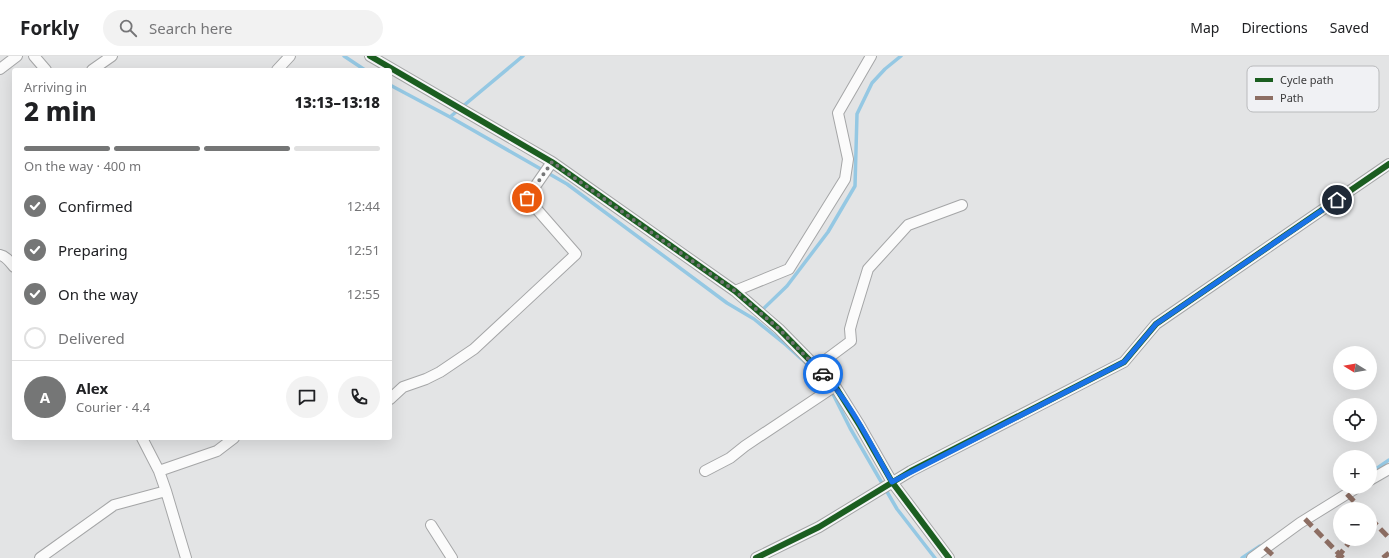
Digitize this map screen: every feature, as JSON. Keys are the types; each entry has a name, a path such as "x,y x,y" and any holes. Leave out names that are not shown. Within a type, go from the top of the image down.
{"street":[{"path":"0,69 17,56"},
{"path":"34,56 44,68"},
{"path":"95,68 112,56"},
{"path":"279,68 290,56"},
{"path":"370,56 391,68"},
{"path":"735,291 789,269 845,179 848,160 838,113 871,56"},
{"path":"392,69 455,105 469,115 552,162 735,291 779,329 835,386 892,482 949,558"},
{"path":"392,397 403,387 426,380 474,349 576,254 527,198 552,162"},
{"path":"756,558 819,527 892,482 1124,362 1156,324 1389,164"},
{"path":"816,366 851,341 850,329 868,269 908,225 962,205"},
{"path":"0,255 9,260 12,264"},
{"path":"705,471 730,458 745,446 835,386"},
{"path":"143,440 159,471 186,558"},
{"path":"159,471 217,451 231,440"},
{"path":"1377,476 1389,469"},
{"path":"40,558 114,506 166,491"},
{"path":"1252,558 1300,522 1346,494"},
{"path":"431,525 452,558"}],"waterway":[{"path":"344,56 362,68"},
{"path":"450,117 523,56"},
{"path":"760,312 787,286 828,232 855,186 857,114 872,83 885,69 901,56"},
{"path":"392,86 450,117 567,184 727,303 754,319 807,364"},
{"path":"831,390 850,428 897,509 935,558"},
{"path":"1377,468 1389,460"},
{"path":"1242,558 1260,546"}],"marked path":[{"path":"1347,494 1354,502"},
{"path":"1305,519 1343,558"},
{"path":"1377,525 1389,538"},
{"path":"1337,558 1346,546"},
{"path":"1265,548 1276,558"},
{"path":"1383,558 1389,553"}],"cycle path":[{"path":"370,56 391,68"},
{"path":"392,69 552,162 735,291 779,329 835,386 892,482 949,558"},
{"path":"756,558 819,527 911,471 1124,362 1156,324 1389,164"}],"way so far":[{"path":"527,198 552,162 735,291 779,329 823,374"}],"route":[{"path":"823,374 835,386 892,482 1124,362 1156,324 1337,200"}]}
